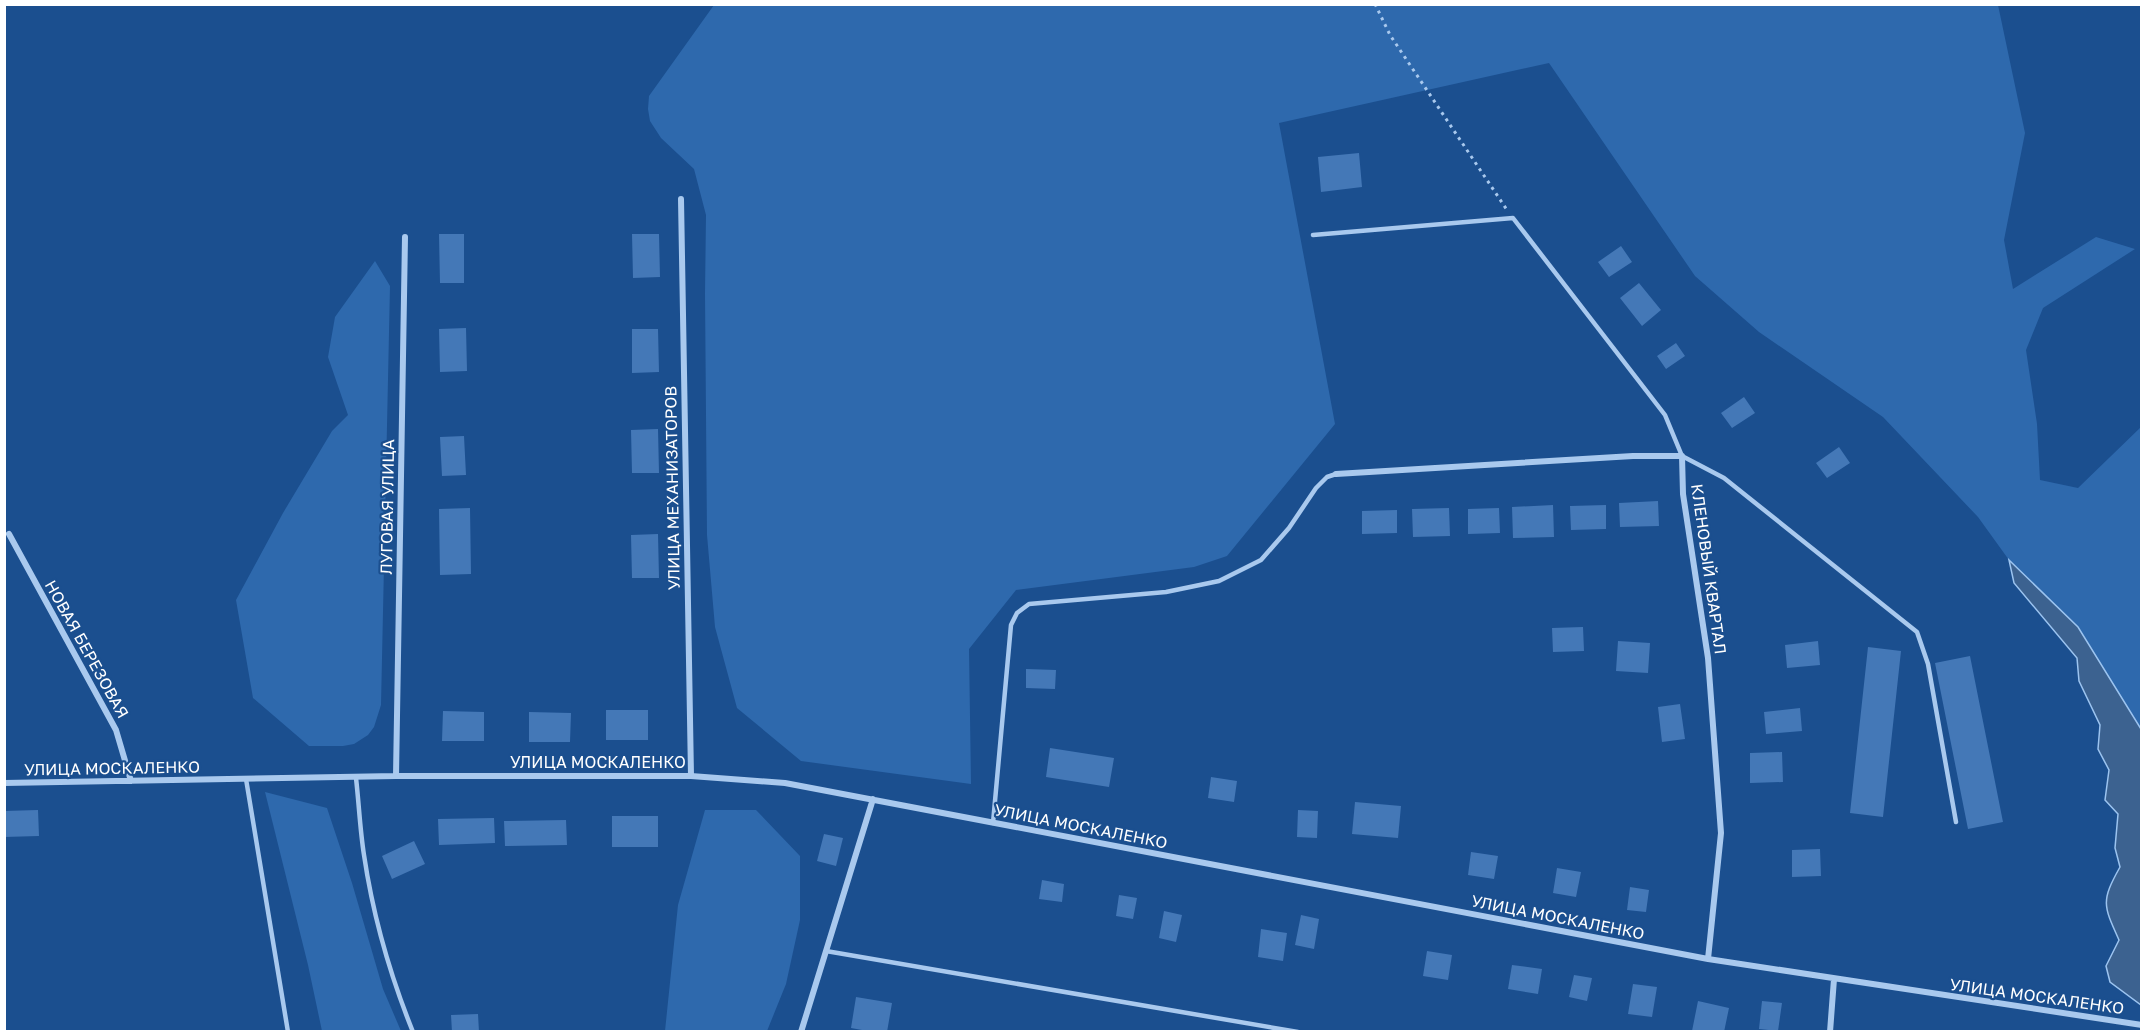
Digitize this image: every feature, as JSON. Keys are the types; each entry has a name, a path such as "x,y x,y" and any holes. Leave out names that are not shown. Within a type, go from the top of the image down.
{"street":[{"name":"УЛИЦА МЕХАНИЗАТОРОВ","path":"681,199 691,776"},
{"name":"ЛУГОВАЯ УЛИЦА","path":"396,776 405,237"},
{"path":"1336,474 1621,456 1682,456"},
{"name":"КЛЕНОВЫЙ КВАРТАЛ","path":"1682,456 1683,494 1708,658 1720,833 1708,959"},
{"name":"НОВАЯ БЕРЕЗОВАЯ","path":"9,534 116,730 131,781"},
{"name":"УЛИЦА МОСКАЛЕНКО","path":"4,783 396,776 691,776 785,783 1708,959 2142,1025"},
{"path":"801,1032 873,799"},
{"path":"1830,1032 1834,979"}],"lane":[{"path":"1313,235 1513,219 1665,415 1682,456 1724,478 1917,632 1928,664 1956,822"},
{"path":"993,823 1011,625 1017,613 1029,604 1166,592 1219,581 1261,560 1289,528 1316,488 1327,477 1336,474"},
{"path":"356,778 364,856 379,927 395,986 413,1032"},
{"path":"246,779 288,1032"},
{"path":"826,951 1298,1032"}],"path":[{"path":"1375,4 1390,35 1513,219"}],"shaded area":[{"path":"714,5 1998,5 2025,133 2004,240 2013,289 2096,237 2135,249 2043,308 2026,350 2037,424 2040,480 2078,488 2141,427 2141,730 2078,627 2009,560 1978,517 1883,417 1759,332 1695,276 1549,63 1279,123 1335,424 1227,556 1194,567 1016,590 969,649 971,784 801,761 737,708 715,627 707,535 706,215 694,169 661,138 650,121 648,109 649,96"},
{"path":"375,261 390,286 381,705 374,727 368,735 354,744 309,746 253,698 236,600 283,513 332,431 348,415 328,357 335,317"},
{"path":"2009,560 2078,627 2141,729 2141,1005 2110,982 2106,966 2119,940 2106,903 2120,867 2115,848 2118,814 2105,800 2109,770 2098,749 2100,725 2079,681 2077,658 2014,583"},
{"path":"265,792 327,808 383,989 401,1031 322,1031"},
{"path":"705,810 756,810 800,856 800,920 786,984 767,1031 665,1031 678,905"}],"building":[{"path":"1359,153 1362,187 1321,192 1318,157"},
{"path":"439,234 464,234 464,283 440,283"},
{"path":"632,234 659,234 660,277 633,278"},
{"path":"1621,246 1632,262 1609,277 1598,262"},
{"path":"1639,283 1661,310 1642,326 1620,298"},
{"path":"466,328 467,371 440,372 439,329"},
{"path":"632,329 658,329 659,372 632,373"},
{"path":"1676,343 1685,356 1666,369 1657,356"},
{"path":"1744,397 1755,413 1732,428 1721,413"},
{"path":"658,429 659,473 632,473 631,430"},
{"path":"464,436 466,475 442,476 440,437"},
{"path":"1839,447 1850,463 1827,478 1816,463"},
{"path":"1658,501 1659,526 1620,527 1619,503"},
{"path":"1553,505 1554,537 1513,538 1512,507"},
{"path":"1606,505 1606,529 1571,530 1570,506"},
{"path":"470,508 471,574 440,575 439,509"},
{"path":"1449,508 1450,536 1413,537 1412,509"},
{"path":"1499,508 1500,533 1468,534 1468,509"},
{"path":"1397,510 1397,533 1362,534 1362,511"},
{"path":"658,534 659,578 632,578 631,535"},
{"path":"1583,627 1584,651 1553,652 1552,628"},
{"path":"1618,641 1650,643 1648,673 1616,671"},
{"path":"1818,641 1820,665 1787,668 1785,645"},
{"path":"1868,647 1901,651 1883,817 1850,813"},
{"path":"1970,656 2003,822 1968,829 1935,663"},
{"path":"1026,669 1056,670 1055,689 1026,688"},
{"path":"1680,704 1685,739 1662,742 1658,707"},
{"path":"1800,708 1802,731 1766,734 1764,712"},
{"path":"606,710 648,710 648,740 606,740"},
{"path":"443,711 484,712 484,741 442,741"},
{"path":"529,712 571,713 570,742 529,742"},
{"path":"1050,748 1114,758 1109,787 1046,777"},
{"path":"1782,752 1783,782 1750,783 1750,753"},
{"path":"1211,777 1237,781 1234,802 1208,798"},
{"path":"1355,802 1401,806 1398,838 1352,834"},
{"path":"38,810 39,836 4,837 4,811"},
{"path":"1298,810 1318,811 1317,838 1297,837"},
{"path":"612,816 658,816 658,847 612,847"},
{"path":"494,818 495,843 439,845 438,819"},
{"path":"566,820 567,845 505,846 504,821"},
{"path":"824,834 843,838 836,866 817,861"},
{"path":"414,841 425,864 392,879 382,856"},
{"path":"1820,849 1821,876 1792,877 1792,850"},
{"path":"1471,852 1498,856 1494,879 1468,875"},
{"path":"1557,868 1581,872 1576,897 1553,893"},
{"path":"1042,880 1064,884 1062,902 1039,899"},
{"path":"1630,887 1649,890 1646,912 1627,910"},
{"path":"1119,895 1137,898 1133,919 1116,916"},
{"path":"1164,911 1182,915 1176,942 1159,938"},
{"path":"1301,915 1319,919 1314,949 1295,945"},
{"path":"1261,929 1287,933 1283,961 1258,957"},
{"path":"1427,951 1452,955 1448,980 1423,976"},
{"path":"1512,965 1542,969 1538,994 1508,989"},
{"path":"1574,975 1592,978 1587,1001 1569,997"},
{"path":"1633,984 1657,987 1652,1017 1628,1014"},
{"path":"856,997 892,1003 887,1032 851,1028"},
{"path":"1698,1001 1729,1008 1724,1032 1692,1031"},
{"path":"1762,1001 1782,1003 1778,1031 1759,1029"},
{"path":"478,1014 479,1032 452,1032 451,1015"}]}
